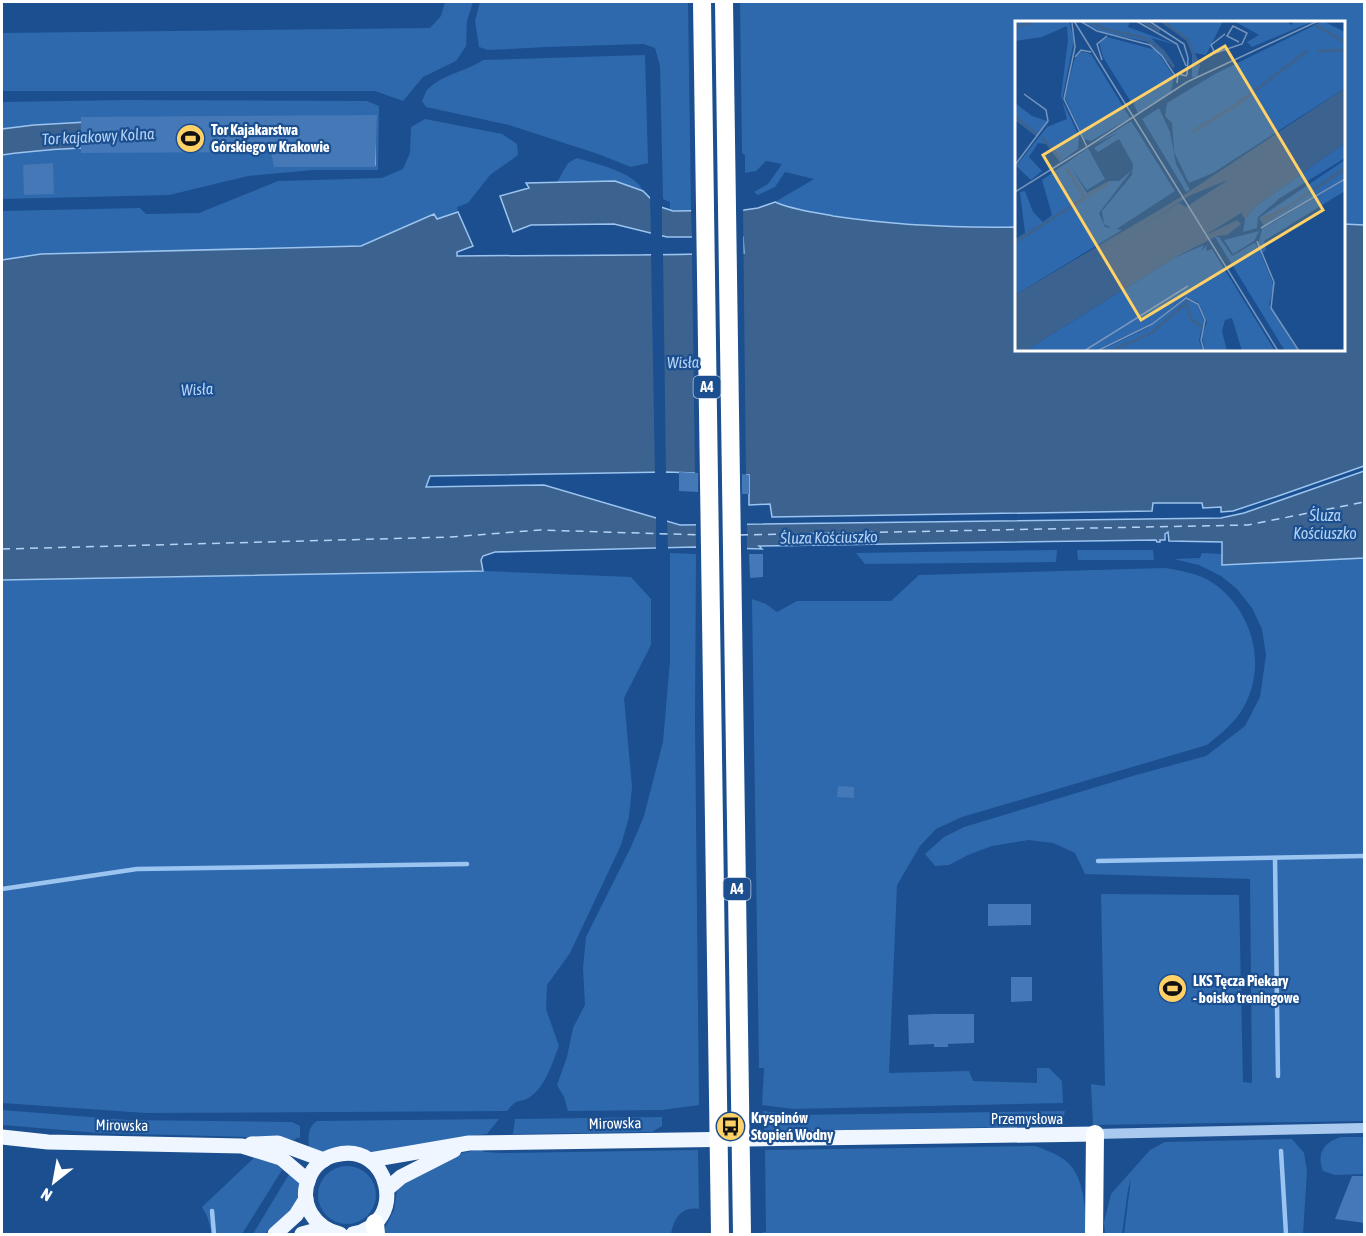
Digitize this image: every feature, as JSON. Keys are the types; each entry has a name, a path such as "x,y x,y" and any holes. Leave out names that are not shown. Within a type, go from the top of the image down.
{"highway":[{"name":"A4","path":"702,2 720,1232"},
{"name":"A4","path":"724,2 742,1232"},
{"path":"1094,1234 1095,1134"}],"main road":[{"name":"Przemysłowa","path":"689,1140 1095,1134"},
{"name":"Mirowska","path":"2,1137 48,1142 242,1146 262,1142 278,1143 324,1160"},
{"name":"Mirowska","path":"370,1160 469,1143 689,1140"},
{"name":"Mirowska","path":"387,1189 402,1178 469,1143"},
{"name":"Mirowska","path":"242,1146 281,1158 308,1181"},
{"path":"274,1234 296,1215 306,1199 308,1181 317,1166 331,1156 347,1153 370,1160 384,1178 387,1189 385,1208 376,1229 353,1234"},
{"path":"306,1199 312,1216 324,1228 340,1234"},
{"path":"302,1234 324,1228"}],"street":[{"name":"Przemysłowa","path":"1095,1134 1365,1128"}],"shaded area":[{"path":"445,2 473,2 467,21 466,46 456,61 423,77 403,101 375,91 2,91 2,33 430,28 441,16"},
{"path":"480,2 688,2 691,210 670,210 670,202 663,199 660,66 655,48 643,44 488,50 479,47 475,21"},
{"path":"740,2 1364,2 1364,225 1345,224 1345,21 1015,21 1015,227 901,224 833,216 782,205 775,202 814,179 785,172 775,187 758,195 754,192 768,184 782,164 766,161 756,171 745,173 745,155 742,153"},
{"path":"645,55 648,163 631,167 509,125 426,107 422,101 427,90 435,83 483,60"},
{"name":"Tor Kajakarstwa Górskiego w Krakowie","path":"367,101 379,106 378,170 313,170 248,176 169,195 2,199 2,102"},
{"path":"425,119 502,134 517,144 518,155 490,175 468,203 457,207 458,212 437,219 434,215 361,246 41,254 2,260 2,211 140,208 146,214 199,213 278,181 382,178 403,169 410,153 411,127"},
{"path":"577,158 624,174 639,184 643,191 615,181 557,182 568,163"},
{"path":"1057,550 1056,562 865,564 856,553"},
{"path":"1077,550 1153,550 1154,560 1078,560"},
{"path":"670,553 696,554 695,721 699,1105 662,1110 568,1111 557,1085 567,1057 573,1028 585,1005 583,968 586,937 644,816 663,742 670,661"},
{"path":"1202,553 1222,554 1222,565 1364,558 1364,1121 1093,1125 1091,1084 1105,1086 1101,894 1239,895 1243,1082 1252,1083 1250,879 1085,874 1075,853 1053,843 1029,840 992,846 949,865 935,866 925,854 944,837 964,827 1206,756 1245,726 1260,697 1266,655 1262,629 1252,608 1237,589 1221,576 1199,565 1174,559 1200,558"},
{"path":"1165,568 1184,571 1213,583 1239,609 1247,625 1253,642 1254,678 1249,696 1236,718 1207,745 962,817 936,829 920,846 897,885 889,1073 969,1071 973,1081 1037,1083 1037,1068 1049,1068 1062,1081 1063,1103 793,1109 762,1105 764,1068 759,1068 752,599 766,604 777,612 797,601 891,601 919,575"},
{"path":"483,571 631,577 651,599 651,645 624,698 632,787 629,817 621,845 570,953 547,985 546,1009 559,1046 548,1074 536,1092 527,1099 514,1103 507,1111 146,1113 2,1103 2,580"},
{"path":"2,1110 128,1120 292,1122 300,1126 300,1138 295,1140 100,1133 2,1125"},
{"path":"763,1111 794,1115 1065,1111 1063,1119 1054,1126 796,1131 764,1130"},
{"path":"662,1117 662,1126 652,1132 513,1134 515,1119"},
{"path":"499,1119 487,1134 463,1137 385,1155 318,1151 309,1147 310,1129 317,1121"},
{"path":"1341,1137 1364,1137 1364,1174 1335,1175 1323,1171 1320,1159 1323,1150 1330,1142"},
{"path":"1292,1139 1304,1153 1307,1171 1303,1234 1124,1234 1131,1179 1122,1234 1105,1234 1104,1222 1111,1194 1150,1150 1165,1142"},
{"path":"1035,1146 1063,1159 1076,1173 1084,1199 1086,1234 763,1234 766,1232 765,1150"},
{"path":"482,1149 484,1152 502,1153 698,1150 699,1209 687,1210 679,1215 671,1234 382,1234 394,1210 397,1191 404,1181 457,1154"},
{"path":"256,1156 280,1163 278,1166 282,1170 242,1234 212,1234 202,1207"},
{"path":"341,1166 353,1166 368,1174 376,1189 376,1201 368,1216 353,1224 341,1224 326,1216 318,1201 318,1189 326,1174"},
{"path":"291,1171 299,1183 299,1190 291,1212 264,1234 253,1234"}],"water":[{"name":"Tor kajakowy Kolna","path":"105,121 375,122 375,165 282,166 280,149 105,147 2,155 2,129"},
{"path":"615,181 643,191 658,206 673,211 744,210 775,202 811,212 878,222 1015,227 1015,351 1345,351 1345,224 1364,225 1364,466 1233,511 1221,512 1221,507 1203,508 1202,503 1153,503 1152,511 772,517 770,504 749,505 749,475 667,472 430,476 426,487 544,485 680,525 1221,518 1244,513 1364,471 1364,558 1222,565 1222,542 1169,541 1168,532 1165,534 1165,540 1160,540 1160,542 1156,540 759,546 762,549 695,547 495,552 483,556 481,560 483,571 2,580 2,260 41,254 361,246 434,214 437,219 458,212 473,246 457,252 457,256 744,253 743,237 667,237 614,224 531,225 513,232 500,196 529,188 526,183"}],"pier":[{"path":"650,195 662,204 662,239 651,236"},
{"path":"691,207 743,207 746,478 695,476 692,252 741,250 741,240 692,240"},
{"path":"651,252 663,253 666,475 655,475"},
{"path":"656,514 667,518 668,551 656,551"},
{"path":"747,521 747,552 696,550 696,522"}],"building":[{"path":"377,115 375,167 274,167 271,152 81,153 81,117"},
{"path":"53,163 54,194 24,195 23,165"},
{"path":"679,472 698,473 698,492 679,491"},
{"path":"742,474 749,475 749,494 742,494"},
{"path":"749,554 763,554 763,577 750,578"},
{"path":"838,786 854,787 854,798 837,797"},
{"path":"988,904 1031,904 1031,925 988,926"},
{"path":"1011,977 1032,977 1032,1001 1011,1002"},
{"path":"974,1014 974,1043 948,1044 948,1047 934,1047 934,1044 909,1045 908,1015"},
{"path":"1352,1176 1365,1176 1365,1223 1335,1219"}],"waterway":[{"path":"1098,861 1364,856"},
{"path":"1275,858 1278,1076"},
{"path":"2,889 137,869 467,864"},
{"path":"1281,1151 1286,1234"},
{"path":"212,1211 214,1234"}],"ferry route":[{"path":"740,535 1248,525 1364,502"},
{"path":"2,549 451,537 540,530 702,535"}],"place":[{"name":"Tor Kajakarstwa Górskiego w Krakowie","path":"190,138"},
{"name":"LKS Tęcza Piekary - boisko treningowe","path":"1172,989"},
{"name":"Kryspinów Stopień Wodny","path":"730,1126"}],"water label":[{"name":"Wisła","path":"683,362"},
{"name":"Wisła","path":"197,389"},
{"name":"Śluza Kościuszko","path":"1325,524"},
{"name":"Śluza Kościuszko","path":"829,537"}]}
